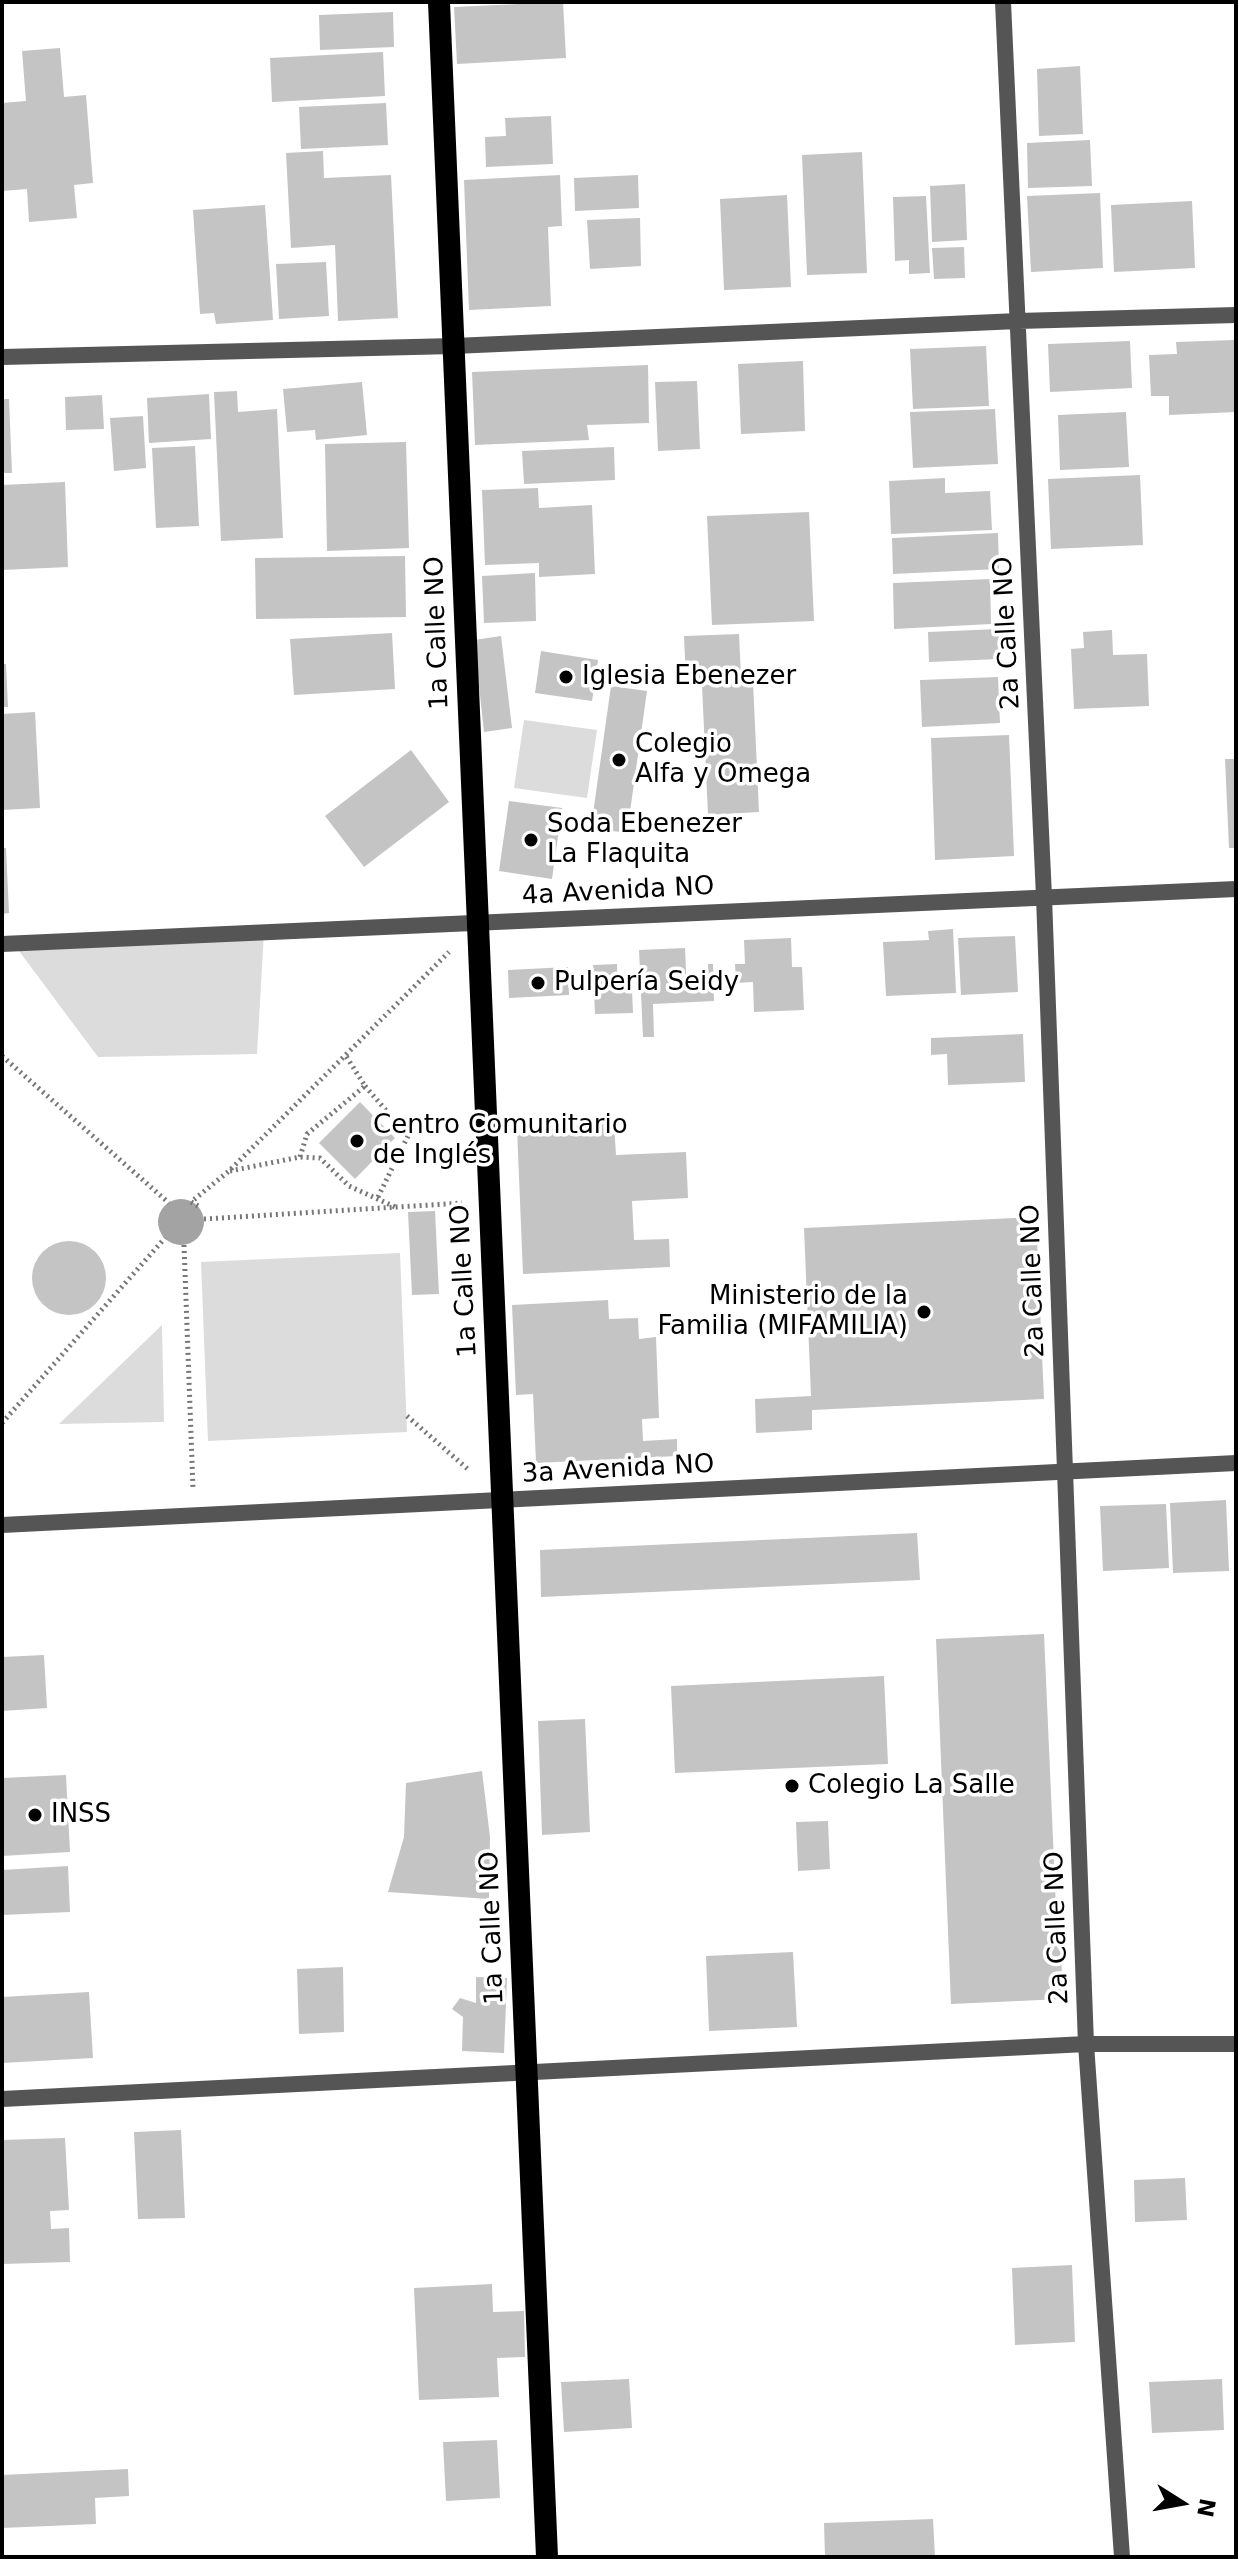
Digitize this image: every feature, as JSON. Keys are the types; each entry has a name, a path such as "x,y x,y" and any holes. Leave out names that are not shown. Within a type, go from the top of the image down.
{"highway":[{"name":"1a Calle NO","path":"439,2 547,2557"}],"street":[{"name":"2a Calle NO","path":"1003,2 1044,897 1086,2044 1122,2557"},
{"path":"2,357 454,346 1018,321 1236,315"},
{"name":"4a Avenida NO","path":"2,944 1236,889"},
{"name":"3a Avenida NO","path":"2,1525 1236,1463"},
{"path":"2,2099 1086,2044 1236,2044"}],"path":[{"path":"198,1206 191,1202 229,1171 478,923"},
{"path":"2,1056 169,1203"},
{"path":"346,1056 365,1086 408,1136 377,1199"},
{"path":"300,1157 307,1134 365,1086"},
{"path":"229,1171 300,1157 320,1158 349,1186 396,1208"},
{"path":"204,1219 490,1201"},
{"path":"2,1423 165,1238"},
{"path":"184,1245 194,1515"},
{"path":"407,1416 503,1500"}],"shaded area":[{"path":"524,720 597,730 587,798 514,788"},
{"path":"264,932 257,1054 98,1057 13,943"},
{"path":"181,1199 197,1206 204,1222 197,1238 181,1245 165,1238 158,1222 165,1206"},
{"path":"400,1253 407,1432 208,1441 201,1262"},
{"path":"162,1325 164,1422 59,1424"}],"building":[{"path":"563,2 566,58 457,64 454,7"},
{"path":"393,12 394,47 320,50 319,15"},
{"path":"60,48 64,97 86,95 93,183 74,185 77,218 29,222 27,189 2,191 2,103 26,101 22,51"},
{"path":"383,52 385,96 272,102 270,58"},
{"path":"1080,66 1083,134 1039,136 1037,69"},
{"path":"386,103 388,145 301,149 299,107"},
{"path":"551,116 553,164 486,167 485,137 506,136 505,118"},
{"path":"1090,140 1092,186 1028,188 1027,143"},
{"path":"323,151 324,178 391,175 398,318 338,321 335,245 291,248 286,153"},
{"path":"862,152 867,273 807,275 802,155"},
{"path":"560,175 562,226 548,227 551,306 469,310 464,180"},
{"path":"638,175 639,208 575,211 574,178"},
{"path":"965,184 967,240 932,242 930,186"},
{"path":"1100,193 1103,268 1031,272 1027,196"},
{"path":"787,195 791,287 724,290 720,199"},
{"path":"926,196 930,273 909,274 909,260 895,261 893,197"},
{"path":"1192,201 1195,268 1114,272 1111,205"},
{"path":"265,205 273,320 216,324 214,313 200,314 193,210"},
{"path":"640,218 641,266 590,269 587,220"},
{"path":"964,247 965,278 934,279 932,248"},
{"path":"326,262 329,316 279,319 276,264"},
{"path":"1234,340 1236,412 1169,415 1169,396 1151,396 1149,355 1177,354 1176,342"},
{"path":"1130,341 1132,388 1050,392 1048,344"},
{"path":"986,346 989,406 913,409 910,349"},
{"path":"803,361 805,431 741,434 738,364"},
{"path":"648,365 649,423 587,425 589,440 475,445 472,372"},
{"path":"697,381 700,449 658,451 655,382"},
{"path":"362,382 367,435 316,440 315,430 287,432 283,389"},
{"path":"237,391 238,412 277,409 283,538 221,541 214,392"},
{"path":"209,394 211,439 149,443 147,398"},
{"path":"102,395 104,429 66,430 65,397"},
{"path":"2,399 9,399 12,473 2,473"},
{"path":"995,409 998,464 913,468 910,412"},
{"path":"1126,412 1129,467 1060,470 1058,415"},
{"path":"143,416 146,468 114,471 110,418"},
{"path":"406,442 409,548 327,551 325,444"},
{"path":"195,446 199,526 156,528 152,448"},
{"path":"614,447 615,480 524,484 522,451"},
{"path":"1140,475 1143,545 1051,549 1048,479"},
{"path":"945,478 945,493 990,491 992,530 891,534 889,481"},
{"path":"65,482 68,567 2,570 2,485"},
{"path":"538,488 539,508 592,505 595,574 539,577 539,563 485,565 482,490"},
{"path":"809,512 814,621 712,625 707,516"},
{"path":"998,533 999,569 893,574 892,538"},
{"path":"405,556 406,617 256,619 255,558"},
{"path":"535,573 536,621 484,623 482,576"},
{"path":"990,579 991,624 894,629 893,583"},
{"path":"998,629 1000,659 929,662 928,632"},
{"path":"1112,630 1113,655 1147,654 1149,706 1074,709 1071,649 1084,648 1083,632"},
{"path":"392,633 395,689 294,695 290,639"},
{"path":"739,634 741,677 686,680 684,636"},
{"path":"501,636 512,728 484,732 474,640"},
{"name":"Iglesia Ebenezer","path":"541,651 598,660 592,701 535,693"},
{"path":"2,664 6,664 8,707 2,707"},
{"path":"998,677 1000,723 922,727 920,680"},
{"path":"753,682 759,812 708,815 702,685"},
{"name":"Colegio Alfa y Omega","path":"611,686 647,691 627,833 591,828"},
{"path":"35,712 40,808 2,810 2,714"},
{"path":"1009,735 1014,856 935,860 931,738"},
{"path":"411,750 449,802 364,867 325,816"},
{"path":"1225,759 1236,759 1236,848 1229,848"},
{"name":"Soda Ebenezer La Flaquita","path":"509,801 562,808 552,879 499,871"},
{"path":"2,848 6,848 9,913 2,914"},
{"path":"953,929 956,993 886,996 883,942 929,940 928,931"},
{"path":"1015,936 1018,992 961,995 958,938"},
{"path":"791,938 792,967 802,967 804,1010 754,1012 753,982 736,983 735,964 745,964 744,940"},
{"path":"685,948 687,992 709,991 708,964 713,964 714,1001 653,1004 654,1037 643,1037 639,950"},
{"path":"617,964 618,991 632,990 633,1013 595,1014 593,965"},
{"name":"Pulpería Seidy","path":"568,967 569,995 509,998 508,970"},
{"path":"1023,1034 1025,1082 948,1085 947,1054 931,1055 931,1038"},
{"name":"Centro Comunitario de Inglés","path":"360,1102 395,1138 355,1179 319,1143"},
{"path":"614,1124 616,1155 686,1152 688,1198 632,1201 634,1240 669,1239 670,1267 523,1274 517,1128"},
{"path":"435,1211 439,1294 412,1295 408,1212"},
{"name":"Ministerio de la Familia (MIFAMILIA)","path":"1036,1217 1044,1399 812,1410 812,1430 756,1433 755,1399 811,1396 804,1228"},
{"path":"69,1241 83,1244 95,1252 103,1264 106,1278 103,1292 95,1304 83,1312 69,1315 55,1312 43,1304 35,1292 32,1278 35,1264 43,1252 55,1244"},
{"path":"608,1300 609,1319 638,1318 639,1339 656,1337 659,1418 642,1419 643,1441 677,1439 677,1456 536,1463 533,1394 516,1395 512,1305"},
{"path":"1226,1500 1229,1571 1173,1573 1170,1503"},
{"path":"1166,1504 1169,1568 1103,1571 1100,1506"},
{"path":"917,1533 920,1580 541,1597 540,1550"},
{"path":"1044,1634 1063,1999 951,2004 936,1639"},
{"path":"44,1655 47,1708 2,1711 2,1657"},
{"path":"884,1676 888,1764 675,1773 671,1686"},
{"path":"585,1719 590,1832 542,1835 538,1721"},
{"path":"482,1771 490,1837 489,1899 388,1892 404,1837 406,1783"},
{"name":"INSS","path":"66,1775 70,1852 2,1856 2,1778"},
{"path":"828,1821 830,1869 798,1871 796,1822"},
{"path":"68,1866 70,1912 2,1915 2,1870"},
{"path":"793,1952 797,2027 709,2031 706,1956"},
{"path":"343,1967 344,2032 299,2034 297,1969"},
{"path":"476,1977 507,1978 504,2053 462,2051 463,2017 452,2009 460,1998 476,2003"},
{"path":"89,1992 93,2058 2,2063 2,1997"},
{"path":"181,2130 185,2218 138,2219 134,2132"},
{"path":"65,2138 69,2210 50,2211 51,2229 69,2228 70,2262 2,2264 2,2140"},
{"path":"1185,2178 1187,2220 1135,2222 1134,2180"},
{"path":"1072,2265 1075,2342 1015,2345 1012,2268"},
{"path":"492,2284 493,2312 524,2311 525,2357 497,2358 499,2397 419,2400 414,2288"},
{"path":"629,2379 632,2428 564,2432 561,2382"},
{"path":"1222,2379 1224,2430 1152,2433 1149,2382"},
{"path":"497,2440 500,2498 446,2501 443,2442"},
{"path":"128,2469 129,2496 95,2498 96,2524 2,2528 2,2475"},
{"path":"933,2519 935,2557 825,2557 824,2523"}],"place":[{"name":"Iglesia Ebenezer","path":"566,677"},
{"name":"Colegio Alfa y Omega","path":"619,760"},
{"name":"Soda Ebenezer La Flaquita","path":"531,840"},
{"name":"Pulpería Seidy","path":"538,983"},
{"name":"Centro Comunitario de Inglés","path":"357,1141"},
{"name":"Ministerio de la Familia (MIFAMILIA)","path":"924,1312"},
{"name":"Colegio La Salle","path":"792,1786"},
{"name":"INSS","path":"35,1815"}]}
